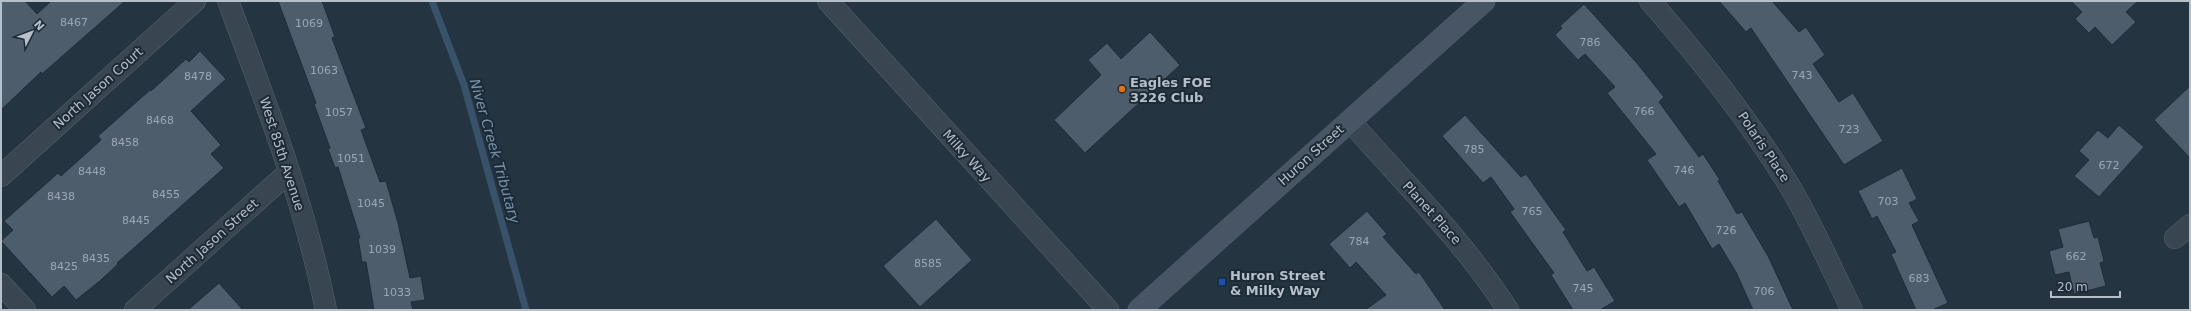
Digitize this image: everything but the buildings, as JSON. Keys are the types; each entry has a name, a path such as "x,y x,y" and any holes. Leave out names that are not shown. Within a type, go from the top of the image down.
{"main road":[{"name":"Huron Street","path":"1139,310 1484,1"}],"street":[{"name":"North Jason Court","path":"1,176 195,1"},
{"name":"West 85th Avenue","path":"228,1 289,172 315,256 326,310"},
{"name":"Milky Way","path":"828,1 1108,310"},
{"name":"Polaris Place","path":"1650,1 1701,59 1745,118 1802,209 1852,310"},
{"name":"Planet Place","path":"1350,121 1453,235 1491,283 1508,310"},
{"name":"North Jason Street","path":"135,310 289,172"},
{"path":"1,284 25,310"}],"waterway":[{"name":"Niver Creek Tributary","path":"432,1 464,85 526,310"}],"place":[{"name":"Eagles FOE 3226 Club","path":"1122,89"},
{"name":"Huron Street & Milky Way","path":"1222,282"}]}
